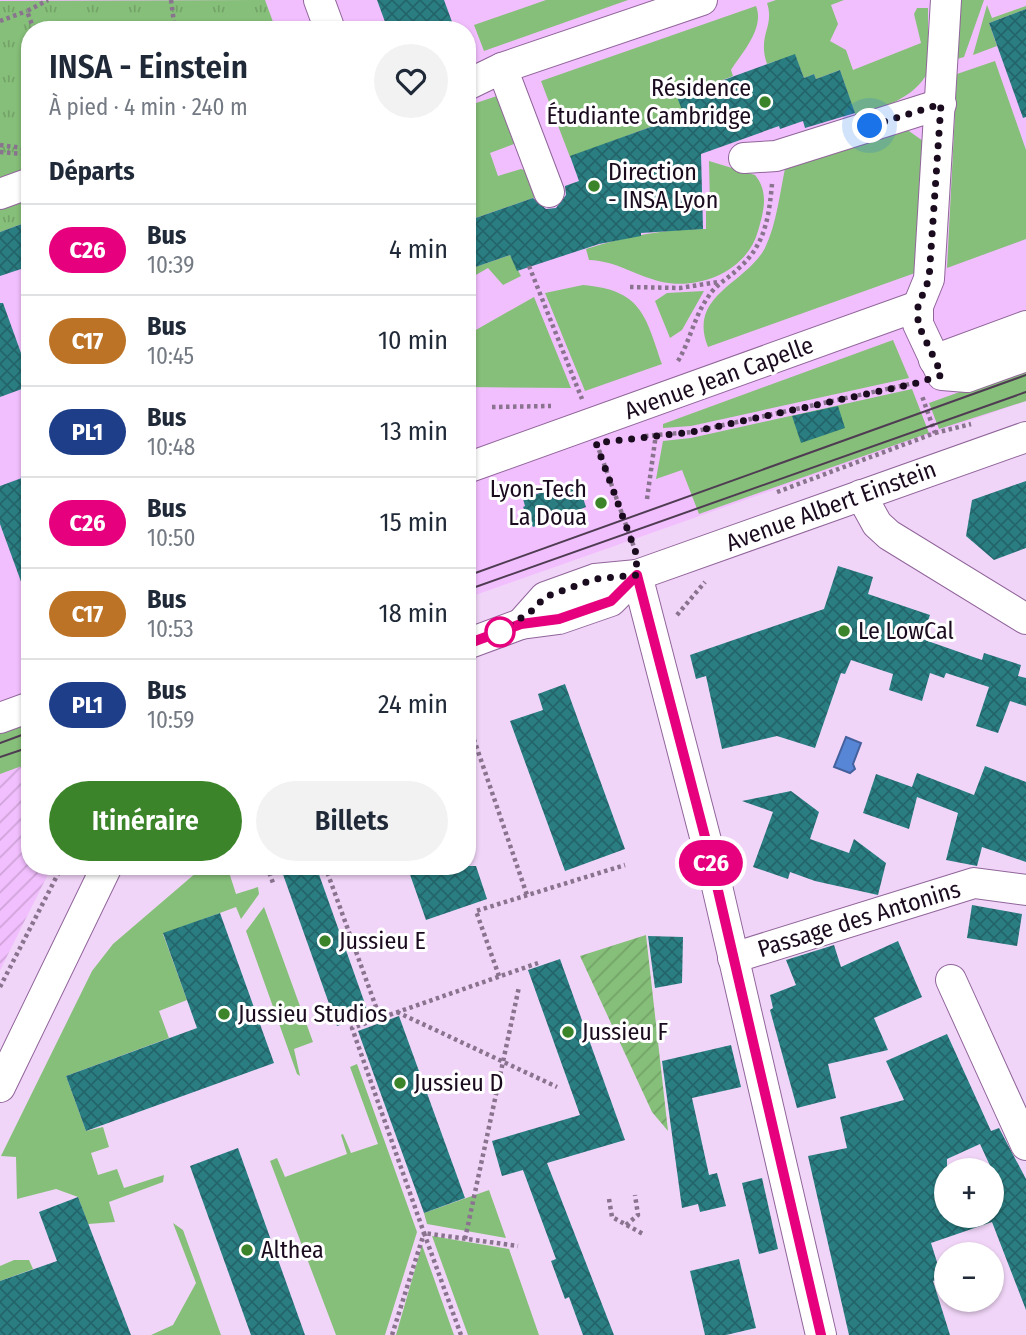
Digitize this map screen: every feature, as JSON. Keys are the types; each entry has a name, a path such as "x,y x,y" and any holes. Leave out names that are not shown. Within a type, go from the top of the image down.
{"street":[{"path":"319,0 327,21"},
{"path":"476,81 502,68 702,0"},
{"path":"921,371 918,306 929,279 946,0"},
{"path":"502,68 550,192"},
{"path":"744,158 776,156 941,104"},
{"path":"0,194 21,186"},
{"name":"Avenue Jean Capelle","path":"476,465 918,306"},
{"path":"921,371 1026,326"},
{"path":"921,371 967,377 1026,356"},
{"name":"Avenue Albert Einstein","path":"476,641 521,624 559,619 611,601 637,575 1026,437"},
{"path":"861,495 877,524 889,536 1026,619"},
{"path":"637,575 733,958 821,1335"},
{"path":"0,718 21,710"},
{"path":"0,1087 103,875"},
{"name":"Passage des Antonins","path":"733,958 974,883 1026,890"},
{"path":"951,980 1026,1145"}],"path":[{"path":"0,21 48,0"},
{"path":"171,0 174,21"},
{"path":"27,11 31,21"},
{"path":"0,145 21,148"},
{"path":"0,152 21,154"},
{"path":"630,287 698,287 719,281 737,271 763,239 776,156"},
{"path":"529,266 583,401"},
{"path":"674,368 690,341 705,301 719,281"},
{"path":"632,438 692,432 921,371 935,433"},
{"path":"492,407 556,406"},
{"path":"647,499 657,427"},
{"path":"768,496 944,430"},
{"path":"596,443 636,553 637,575"},
{"path":"476,745 527,895"},
{"path":"499,976 476,911 625,865"},
{"path":"0,987 57,875"},
{"path":"270,875 273,883"},
{"path":"328,875 380,1018"},
{"path":"461,1335 352,1028 538,963"},
{"path":"465,1239 519,987"},
{"path":"396,1012 556,1087"},
{"path":"626,1225 638,1215 635,1195"},
{"path":"609,1199 612,1217 645,1235"},
{"path":"424,1233 518,1246"},
{"path":"392,1335 424,1233"}],"shaded area":[{"name":"Lyon-Tech La Doua","path":"0,0 1026,0 1026,401 476,595 476,21 21,21 21,875 48,875 0,970"},
{"path":"21,765 21,875 48,875 0,970 0,773"}],"green space":[{"path":"265,0 273,21 21,21 21,224 0,232 0,1"},
{"path":"546,0 628,0 484,51 476,24"},
{"path":"776,0 844,0 831,5 838,24 830,41 846,50 853,70 921,43 914,14 917,8 928,8 928,72 906,95 856,117 840,70 816,79 814,74 804,78 795,55 767,64 764,46 769,19 767,3"},
{"path":"961,0 984,0 964,57 957,59"},
{"path":"987,5 992,18 1026,6 1026,9 989,23 997,46 973,55"},
{"path":"756,6 758,14 755,31 731,70 733,76 678,97 682,108 688,113 570,157 541,81"},
{"path":"995,61 1026,150 1026,239 947,268 957,74"},
{"path":"497,96 502,99 515,139 514,144 490,153 498,176 521,169 527,171 536,197 476,218 476,103"},
{"path":"902,126 923,141 915,273 708,347 704,329 705,315 712,302 765,248 775,218 786,164"},
{"path":"709,161 755,175 764,195 758,231 752,245 733,267 706,280 677,284 662,282 609,263 589,260 586,249 616,240 660,232 706,229 706,208 710,207"},
{"path":"510,255 521,276 503,285 488,268 476,275 476,267"},
{"path":"583,285 617,292 638,308 651,331 662,364 585,391 545,293"},
{"path":"704,291 682,330 670,338 655,301 667,293"},
{"path":"534,297 571,388 476,387 476,330"},
{"path":"893,340 909,378 691,426 663,428 663,424"},
{"path":"1026,368 1026,401 939,429 929,403"},
{"path":"912,389 929,433 699,514 682,470 656,479 663,441 691,438"},
{"path":"21,723 21,766 0,774 0,730"},
{"path":"194,875 230,875 236,894 258,887 259,894 241,919 236,907 163,934 187,1000 159,1011 169,1038 66,1076 86,1131 103,1127 109,1147 91,1153 98,1175 117,1169 124,1188 164,1175 163,1182 109,1202 115,1222 88,1224 78,1197 56,1189 17,1199 16,1157 1,1156 92,971 113,944"},
{"path":"264,907 313,1042 294,1049 300,1076 297,1074 246,931"},
{"path":"646,935 668,1131 652,1112 580,956"},
{"path":"357,1064 417,1232 385,1335 336,1335 270,1161 277,1158 285,1177 347,1154 341,1135 343,1134 351,1153 378,1144 350,1067"},
{"path":"489,1190 506,1238 427,1224 424,1213"},
{"path":"173,1223 183,1230 221,1335 151,1335 173,1325 196,1283"},
{"path":"432,1236 509,1249 539,1335 468,1335"},
{"path":"422,1245 454,1335 396,1335"},
{"path":"14,1260 29,1260 33,1269 0,1281 0,1266"}],"water":[{"path":"846,737 861,743 853,764 855,769 850,773 834,767"}],"building":[{"path":"377,0 444,0 452,21 385,21"},
{"path":"1026,9 1026,117 1023,118 989,23"},
{"path":"795,54 804,78 814,74 816,79 840,70 855,113 805,128 803,121 780,129 779,126 701,154 703,229 641,233 641,236 599,244 517,271 510,255 476,267 476,218 533,198 546,209 556,208 566,195 565,186 579,181 570,156 684,115 677,97"},
{"path":"21,224 21,269 0,276 0,232"},
{"path":"0,303 3,303 21,353 21,389 0,397"},
{"path":"838,406 845,428 801,443 792,416"},
{"path":"21,478 21,582 0,524 0,486"},
{"path":"577,480 586,507 533,527 523,507 523,499"},
{"path":"1026,481 1026,548 994,560 966,536 972,500"},
{"path":"838,566 873,577 868,594 930,615 922,639 982,660 984,653 1021,665 1018,676 1026,678 1026,706 1010,701 998,733 976,726 989,687 946,673 944,678 930,673 922,701 889,690 893,674 851,660 845,674 841,673 815,748 777,736 722,749 706,676 696,679 690,655 824,609"},
{"path":"565,684 625,849 565,871 510,721 543,710 538,694"},
{"path":"985,766 1026,782 1026,862 982,847 977,866 946,860 958,813 917,797 909,829 863,813 876,774 912,787 917,773 974,795"},
{"path":"791,791 819,812 810,839 849,853 854,839 886,863 878,895 815,881 790,872 788,879 753,867 773,812 742,801"},
{"path":"476,866 487,899 426,920 410,875 476,875"},
{"name":"Jussieu E","path":"283,875 319,875 369,1015 337,1026"},
{"path":"972,905 1022,914 1017,946 967,938"},
{"name":"Jussieu Studios","path":"220,913 274,1063 86,1131 66,1076 197,1028 163,933"},
{"path":"648,936 683,937 682,983 655,988"},
{"path":"898,941 922,997 874,1018 888,1050 828,1064 836,1098 797,1108 770,1010 773,1008 770,995 796,985 786,960 834,945 841,967"},
{"path":"560,959 625,1140 547,1163 614,1335 583,1335 569,1297 565,1299 551,1261 556,1259 523,1170 502,1176 492,1141 580,1115 528,970"},
{"name":"Jussieu D","path":"399,1016 465,1198 424,1213 358,1031"},
{"path":"947,1034 991,1131 999,1128 1026,1179 1026,1310 1004,1253 1004,1242 1000,1242 994,1228 1004,1228 1004,1158 986,1158 980,1144 949,1158 934,1158 934,1228 975,1228 931,1243 934,1253 934,1312 943,1312 950,1335 849,1335 808,1156 847,1148 840,1117 904,1100 886,1061"},
{"path":"731,1045 741,1087 692,1098 709,1175 717,1173 726,1206 700,1212 698,1204 682,1208 662,1061"},
{"name":"Althea","path":"238,1148 305,1335 251,1335 190,1166"},
{"path":"762,1178 778,1249 759,1254 742,1183"},
{"path":"78,1197 131,1335 0,1335 0,1281 57,1261 39,1212"},
{"path":"739,1259 756,1328 726,1335 705,1335 690,1271"}],"tram line":[{"path":"476,573 1026,375"},
{"path":"476,587 1026,392"},
{"path":"0,743 21,735"},
{"path":"0,757 21,750"}],"bus line":[{"name":"C26","path":"476,641 521,624 559,619 611,601 637,575 710,856 821,1335"}],"place":[{"name":"Résidence Étudiante Cambridge","path":"765,102"},
{"name":"Direction - INSA Lyon","path":"594,186"},
{"name":"Lyon-Tech La Doua","path":"601,503"},
{"name":"Le LowCal","path":"844,631"},
{"name":"Jussieu E","path":"325,941"},
{"name":"Jussieu Studios","path":"224,1014"},
{"name":"Jussieu F","path":"568,1032"},
{"name":"Jussieu D","path":"400,1083"},
{"name":"Althea","path":"247,1250"}],"route":[{"path":"500,632 533,610 545,597 595,579 637,575 636,553 596,443 692,432 917,383 942,375 918,324 918,306 929,279 941,104 870,126"}]}
